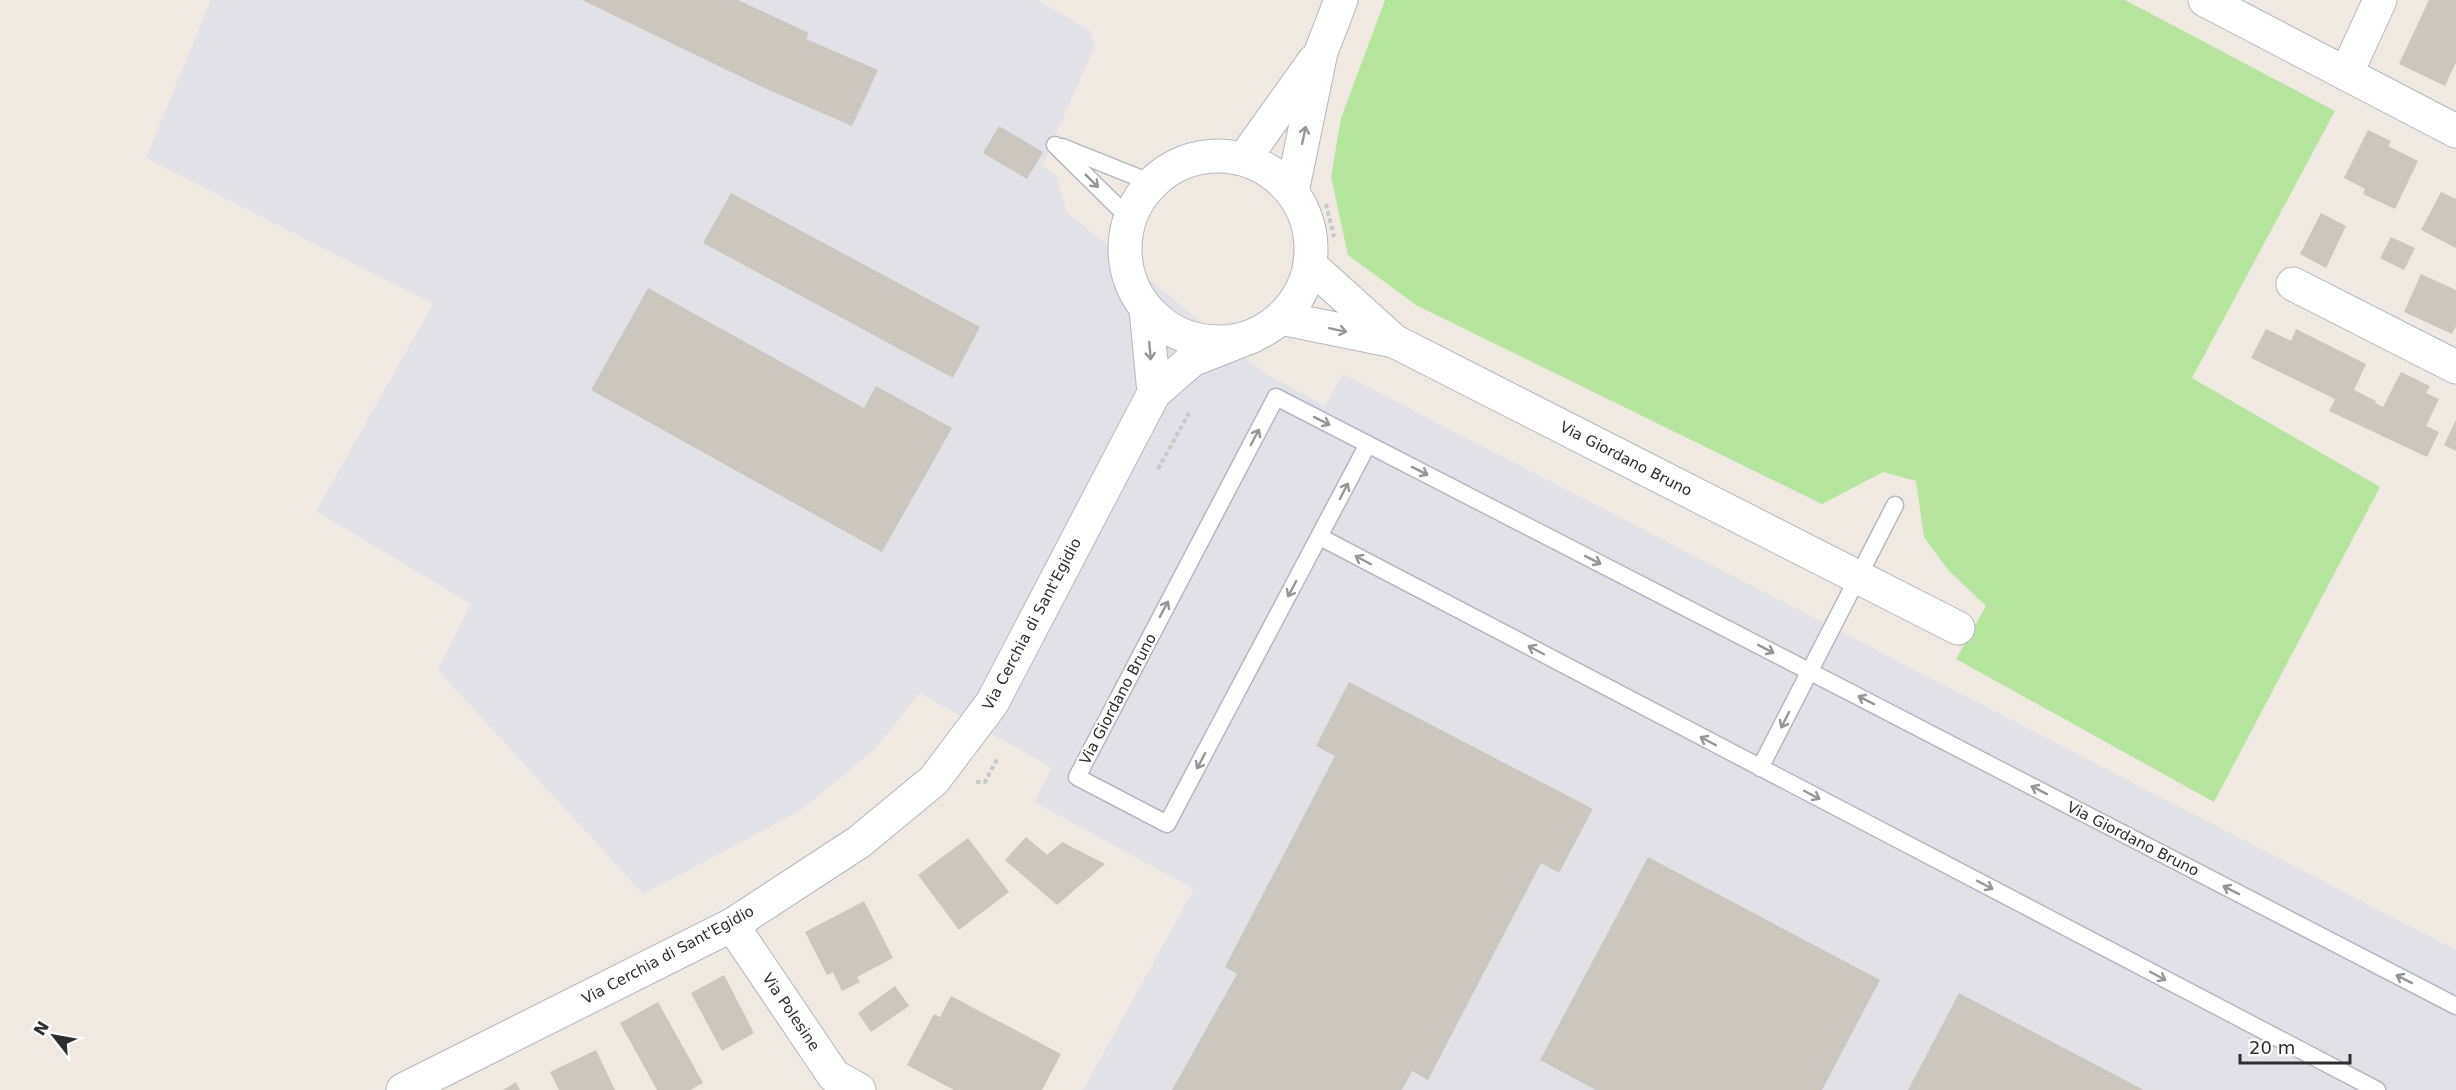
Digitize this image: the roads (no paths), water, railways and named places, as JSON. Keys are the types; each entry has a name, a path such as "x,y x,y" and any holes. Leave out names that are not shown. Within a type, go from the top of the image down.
{"street":[{"path":"1292,192 1321,52 1341,0"},
{"path":"2205,0 2456,131"},
{"path":"2346,74 2380,0"},
{"path":"1244,159 1321,52"},
{"path":"1220,156 1244,159 1271,172 1292,192 1305,214 1309,231 1310,265 1300,293 1281,318 1253,336 1224,342 1195,340 1168,328 1146,309 1130,281 1125,250 1130,218 1139,199 1152,183 1172,168 1195,158 1220,156"},
{"name":"Via Giordano Bruno","path":"1310,265 1394,341 1958,628"},
{"path":"2293,284 2456,367"},
{"path":"1146,309 1154,393"},
{"name":"Via Giordano Bruno","path":"1281,318 1394,341"},
{"name":"Via Cerchia di Sant'Egidio","path":"403,1090 732,925 859,842 934,780 992,703 1154,393 1192,360 1253,336"},
{"name":"Via Polesine","path":"732,925 834,1076 859,1090"}],"lane":[{"path":"1130,218 1055,145 1152,183"},
{"name":"Via Giordano Bruno","path":"1368,444 1167,824 1077,777 1276,397 1368,444 1810,671 2456,1006"},
{"path":"1760,768 1895,505"},
{"path":"1320,537 2377,1090"}]}
